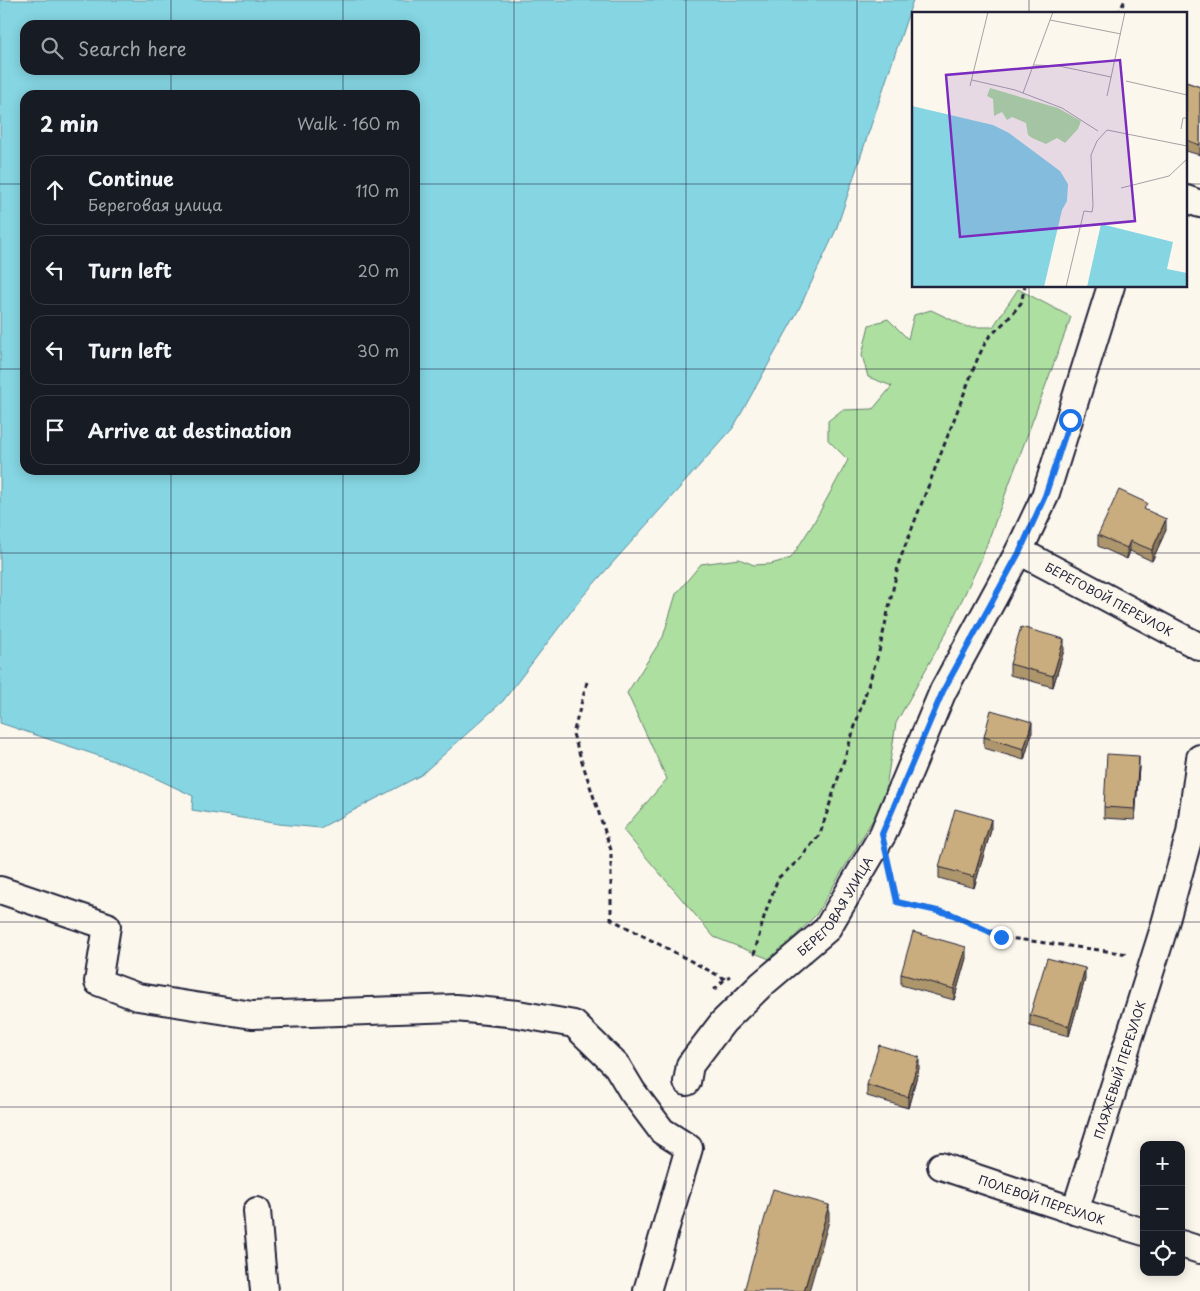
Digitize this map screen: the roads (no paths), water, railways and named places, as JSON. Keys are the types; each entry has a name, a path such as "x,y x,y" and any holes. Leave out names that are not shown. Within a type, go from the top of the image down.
{"street":[{"path":"1188,200 1200,204"},
{"name":"БЕРЕГОВАЯ УЛИЦА","path":"687,1082 690,1065 723,1022 761,985 827,929 882,834 943,691 1020,551 1045,496 1110,288"},
{"name":"БЕРЕГОВОЙ ПЕРЕУЛОК","path":"1020,551 1200,647"},
{"name":"ПЛЯЖЕВЫЙ ПЕРЕУЛОК","path":"1075,1211 1163,931 1190,833 1200,758"},
{"path":"0,890 107,926 98,982 138,997 252,1014 456,1008 518,1014 574,1024 617,1066 632,1092 662,1131 689,1148 647,1291"},
{"name":"ПОЛЕВОЙ ПЕРЕУЛОК","path":"941,1166 1141,1231"},
{"path":"256,1211 264,1291"},
{"path":"1185,1245 1200,1250"}],"water":[{"path":"0,0 913,0 836,230 798,311 733,428 583,596 503,701 421,775 320,828 279,824 192,810 193,796 132,767 0,723"}]}
